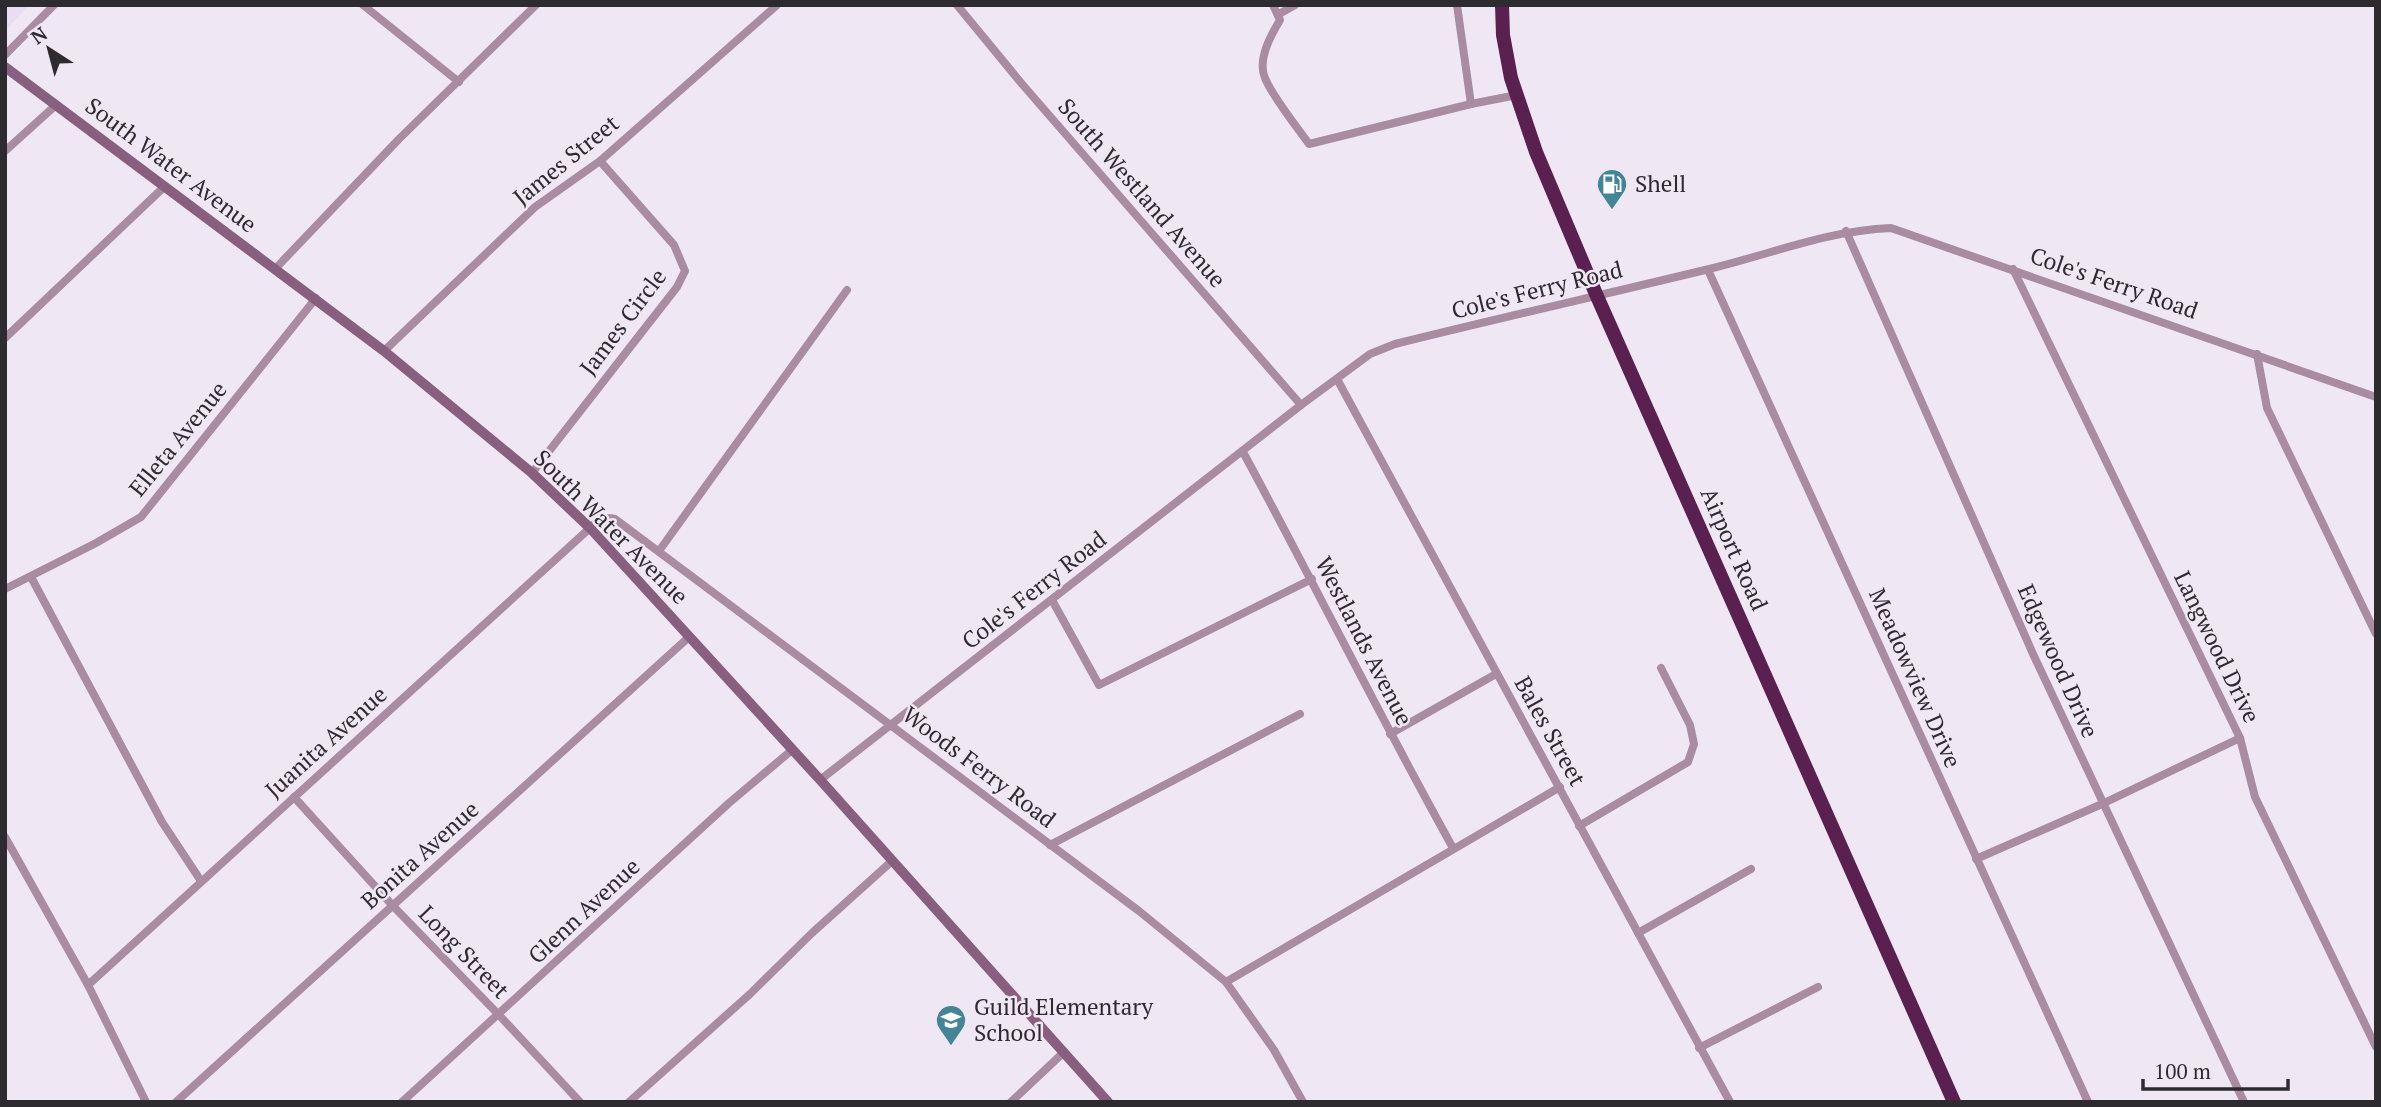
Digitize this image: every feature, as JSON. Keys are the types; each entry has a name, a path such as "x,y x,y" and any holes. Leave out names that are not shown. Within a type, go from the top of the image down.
{"highway":[{"name":"Airport Road","path":"1502,5 1503,35 1511,78 1536,152 1596,294 1954,1102"}],"main road":[{"name":"South Water Avenue","path":"5,67 316,298 532,473 590,528 689,636 1108,1102"}],"street":[{"path":"5,55 54,5"},
{"path":"363,5 459,82"},
{"path":"275,269 399,139 536,5"},
{"name":"James Street","path":"384,351 535,206 600,161 777,5"},
{"name":"South Westland Avenue","path":"957,5 1013,75 1301,405"},
{"path":"1273,5 1280,20 1263,60 1264,77 1309,144 1517,95"},
{"path":"1279,15 1295,5"},
{"path":"1457,5 1471,104"},
{"path":"5,151 56,105"},
{"name":"James Circle","path":"532,473 677,287 685,271 674,245 600,161"},
{"path":"5,338 164,187"},
{"name":"Cole's Ferry Road","path":"820,780 1370,354 1395,344 1596,294 1708,270 1846,231 1891,228 2376,397"},
{"name":"Edgewood Drive","path":"1846,231 2033,654 2244,1102"},
{"name":"Langwood Drive","path":"2013,269 2240,738 2255,797 2376,1046"},
{"name":"Meadowview Drive","path":"1708,270 2088,1102"},
{"path":"659,551 847,290"},
{"name":"Elleta Avenue","path":"5,589 141,517 316,298"},
{"path":"2257,354 2267,408 2376,634"},
{"name":"Bales Street","path":"1337,379 1730,1102"},
{"name":"Westlands Avenue","path":"1243,452 1452,848"},
{"name":"Woods Ferry Road","path":"590,528 607,517 615,519 1139,911 1226,982 1274,1050 1303,1102"},
{"name":"Juanita Avenue","path":"88,985 590,528"},
{"path":"31,577 162,822 201,881"},
{"path":"1052,600 1099,685 1312,579"},
{"name":"Bonita Avenue","path":"176,1102 689,636"},
{"path":"1579,826 1688,762 1694,744 1690,725 1661,668"},
{"path":"1390,734 1496,674"},
{"path":"1050,845 1300,714"},
{"path":"1976,859 2102,804 2240,738"},
{"name":"Glenn Avenue","path":"402,1102 729,803 792,750"},
{"path":"1226,982 1560,787"},
{"name":"Long Street","path":"294,797 393,906 580,1102"},
{"path":"5,837 88,985 146,1102"},
{"path":"629,1102 750,995 812,933 892,861"},
{"path":"1638,933 1751,869"},
{"path":"1699,1048 1818,987"},
{"path":"1011,1102 1064,1052"}],"shaded area":[{"path":"5,5 29,5 5,31"}],"place":[{"name":"Shell","path":"1612,211"},
{"name":"Guild Elementary School","path":"951,1047"}]}
